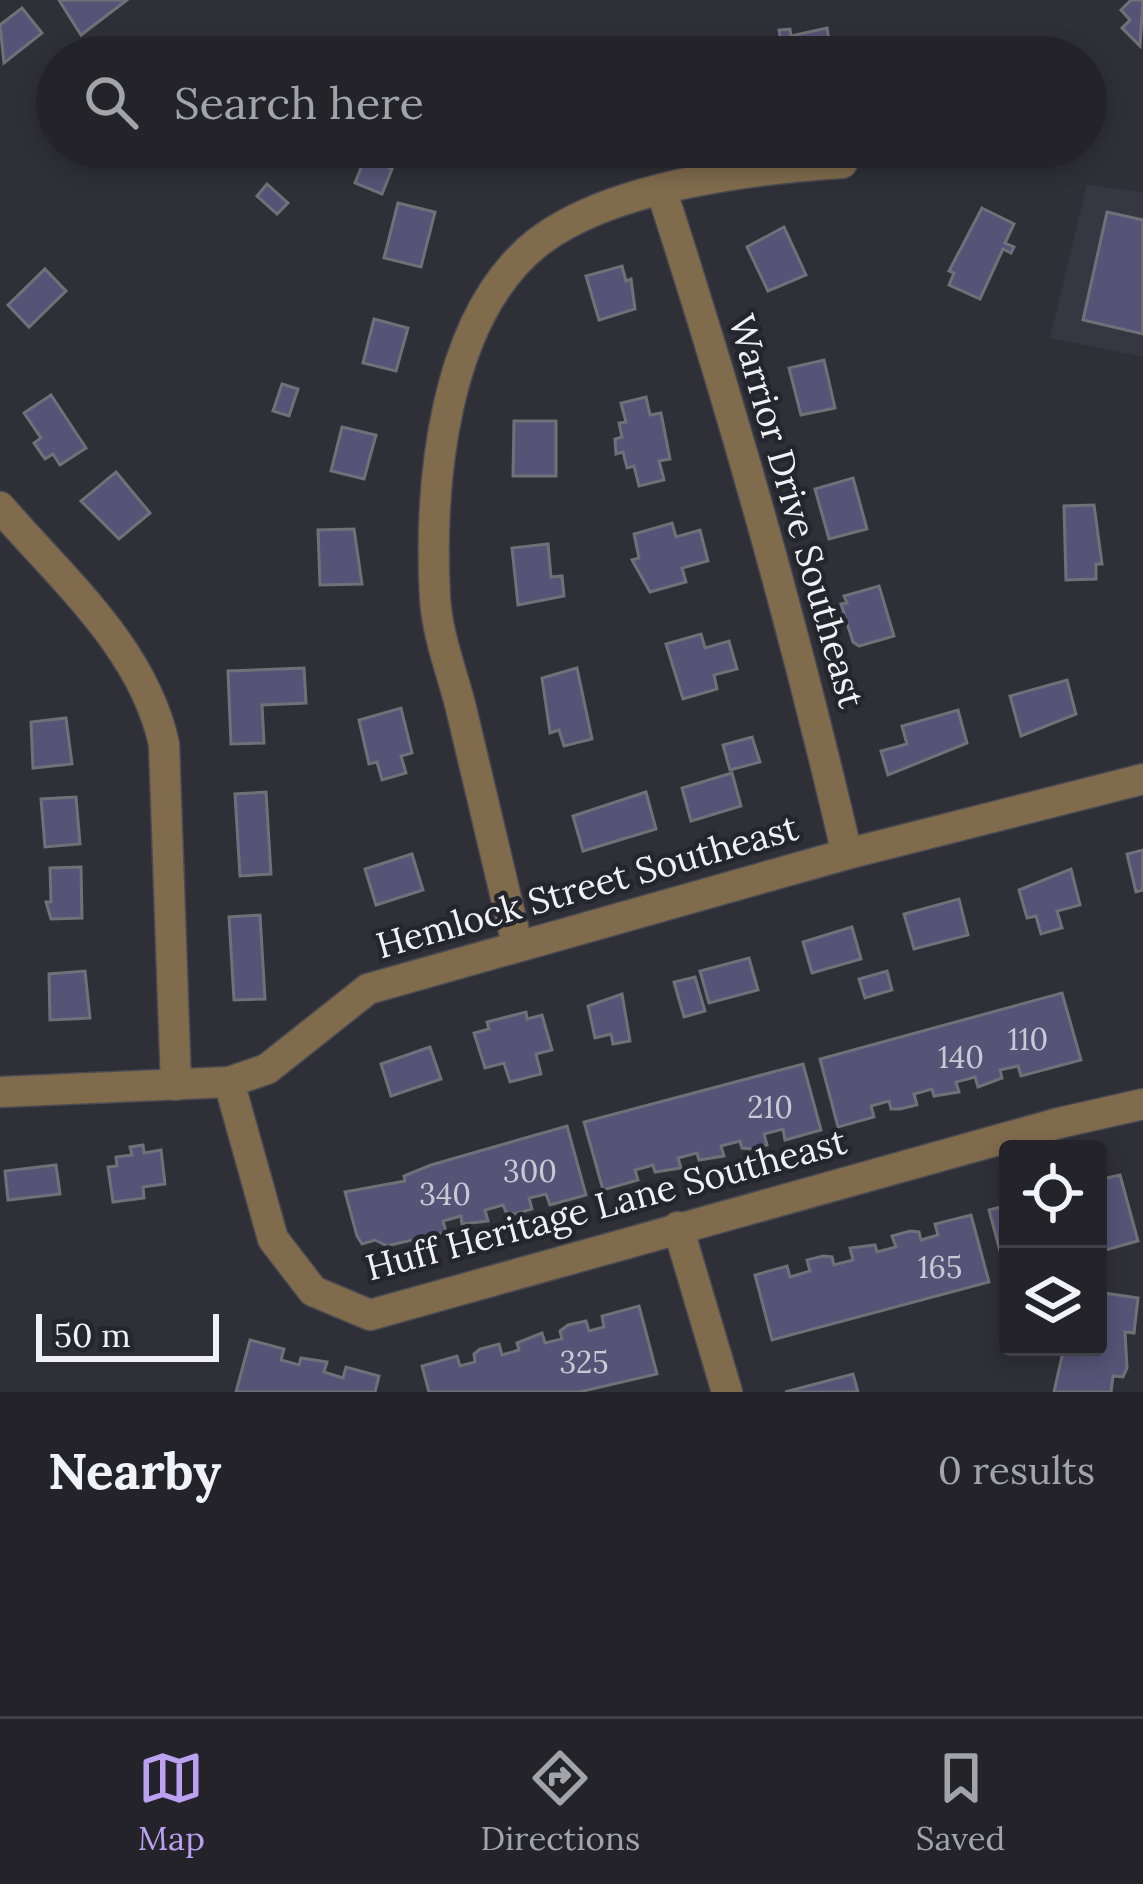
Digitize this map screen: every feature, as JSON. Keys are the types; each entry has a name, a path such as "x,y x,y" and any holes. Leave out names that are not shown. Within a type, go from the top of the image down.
{"street":[{"path":"517,944 435,602 437,462 467,342 496,284 538,242 596,209 773,168"},
{"name":"Warrior Drive Southeast","path":"662,192 713,352 847,854"},
{"path":"0,507 130,657 154,700 164,744 176,1085"},
{"name":"Hemlock Street Southeast","path":"0,1092 229,1082 267,1070 368,988 847,854 1143,779"},
{"name":"Huff Heritage Lane Southeast","path":"229,1082 273,1239 314,1291 370,1315 678,1227 1143,1104"},
{"path":"678,1227 727,1392"}],"shaded area":[{"path":"1087,185 1143,192 1143,357 1050,338"}],"building":[{"path":"59,0 127,0 81,35"},
{"path":"1131,0 1143,0 1140,46 1122,28 1130,20 1121,10"},
{"path":"22,8 42,33 4,63 0,25"},
{"path":"827,28 828,36 791,36"},
{"path":"361,168 392,169 382,194 355,183"},
{"path":"267,184 288,203 277,214 257,196"},
{"path":"398,203 435,212 421,267 384,258"},
{"path":"982,208 1014,224 1005,243 1014,247 1011,253 1003,249 980,299 949,285 954,273 949,271"},
{"path":"1107,212 1143,220 1143,334 1083,320"},
{"path":"784,227 806,275 768,291 747,247"},
{"path":"622,266 626,281 631,279 635,309 599,320 586,276"},
{"path":"45,269 66,291 29,327 8,305"},
{"path":"374,319 408,328 396,371 363,363"},
{"path":"824,360 835,408 801,415 789,368"},
{"path":"282,384 298,389 289,416 273,411"},
{"path":"51,395 86,448 60,465 53,454 45,459 34,443 41,438 24,413"},
{"path":"646,397 650,415 661,413 670,459 659,461 664,480 639,486 634,466 627,468 623,452 616,454 615,439 622,437 619,423 626,422 621,403"},
{"path":"514,421 556,421 556,476 513,476"},
{"path":"342,427 376,435 364,479 331,471"},
{"path":"116,472 150,513 119,539 81,501"},
{"path":"853,478 867,529 829,539 815,489"},
{"path":"1094,505 1102,564 1096,564 1096,579 1066,580 1064,506"},
{"path":"672,523 676,537 700,530 708,561 682,568 686,582 650,592 632,560 639,558 634,534"},
{"path":"354,529 362,584 320,585 318,530"},
{"path":"548,544 551,577 562,576 564,596 518,605 512,548"},
{"path":"879,586 894,636 859,646 853,642 841,604 847,603 844,596"},
{"path":"701,634 705,648 729,641 737,669 714,675 717,689 683,699 666,644"},
{"path":"304,668 306,703 262,705 264,743 231,744 228,671"},
{"path":"577,668 592,739 564,746 559,730 550,733 542,678"},
{"path":"1067,680 1076,714 1021,736 1010,696"},
{"path":"401,708 412,753 401,756 406,773 382,780 377,762 369,764 359,720"},
{"path":"958,710 967,743 888,775 881,751 907,744 902,726"},
{"path":"66,718 72,764 33,768 31,722"},
{"path":"752,737 760,762 730,770 723,745"},
{"path":"732,773 741,806 691,821 682,788"},
{"path":"266,792 271,874 240,876 235,794"},
{"path":"646,792 656,829 583,851 573,816"},
{"path":"76,797 80,844 45,847 41,799"},
{"path":"1143,850 1143,890 1136,892 1127,854"},
{"path":"412,854 423,890 376,905 365,869"},
{"path":"81,867 82,918 51,919 46,902 51,902 50,868"},
{"path":"1071,869 1080,905 1057,911 1062,928 1041,934 1036,916 1027,918 1019,890"},
{"path":"959,899 968,935 914,949 904,914"},
{"path":"260,915 265,999 234,1000 229,917"},
{"path":"852,927 861,959 812,973 803,942"},
{"path":"749,958 758,990 709,1003 700,971"},
{"path":"85,971 90,1018 50,1020 49,974"},
{"path":"887,971 892,990 865,998 859,979"},
{"path":"695,977 705,1011 684,1017 674,982"},
{"path":"1062,993 1081,1060 1021,1076 1018,1066 1000,1070 1002,1078 978,1087 975,1077 956,1082 959,1092 934,1096 932,1089 914,1094 917,1105 900,1109 891,1109 889,1101 871,1106 874,1117 838,1127 820,1059"},
{"path":"622,994 630,1041 613,1044 611,1034 595,1038 588,1006"},
{"path":"526,1012 527,1019 542,1015 552,1050 536,1054 541,1074 510,1082 504,1063 485,1068 474,1033 489,1029 487,1022"},
{"path":"430,1047 441,1079 391,1096 381,1064"},
{"path":"803,1064 821,1130 785,1140 783,1129 764,1134 767,1145 742,1148 740,1141 721,1146 724,1156 699,1160 697,1153 678,1158 681,1168 655,1172 653,1165 635,1170 638,1180 603,1190 584,1122"},
{"path":"567,1126 586,1195 550,1205 546,1194 529,1198 532,1209 515,1214 506,1212 503,1205 485,1210 488,1221 462,1224 461,1216 443,1221 446,1232 387,1246 375,1240 362,1244 357,1236 345,1192 405,1181 404,1176 431,1165"},
{"path":"143,1145 144,1153 161,1150 165,1184 143,1187 144,1198 113,1202 108,1167 117,1166 116,1157 132,1155 130,1147"},
{"path":"56,1165 60,1194 8,1200 5,1171"},
{"path":"1120,1175 1138,1241 1107,1250 1107,1248 1107,1178"},
{"path":"999,1207 999,1247 989,1210"},
{"path":"971,1215 989,1282 772,1340 755,1275 787,1266 790,1277 810,1271 807,1260 823,1256 832,1257 834,1265 853,1260 850,1248 875,1245 877,1252 896,1247 892,1236 919,1232 921,1240 938,1235 935,1224"},
{"path":"1107,1293 1138,1298 1134,1333 1125,1332 1127,1368 1123,1377 1113,1376 1111,1392 1054,1392 1062,1356 1107,1356"},
{"path":"639,1306 657,1374 579,1392 429,1392 422,1366 457,1356 460,1366 475,1362 474,1354 480,1349 499,1344 502,1355 519,1350 517,1343 542,1333 545,1343 562,1339 560,1331 568,1325 586,1321 589,1331 604,1327 602,1316"},
{"path":"250,1340 284,1349 281,1360 299,1365 301,1358 327,1362 324,1372 343,1378 346,1367 379,1376 375,1392 236,1392"},
{"path":"853,1374 858,1392 785,1392"}]}
